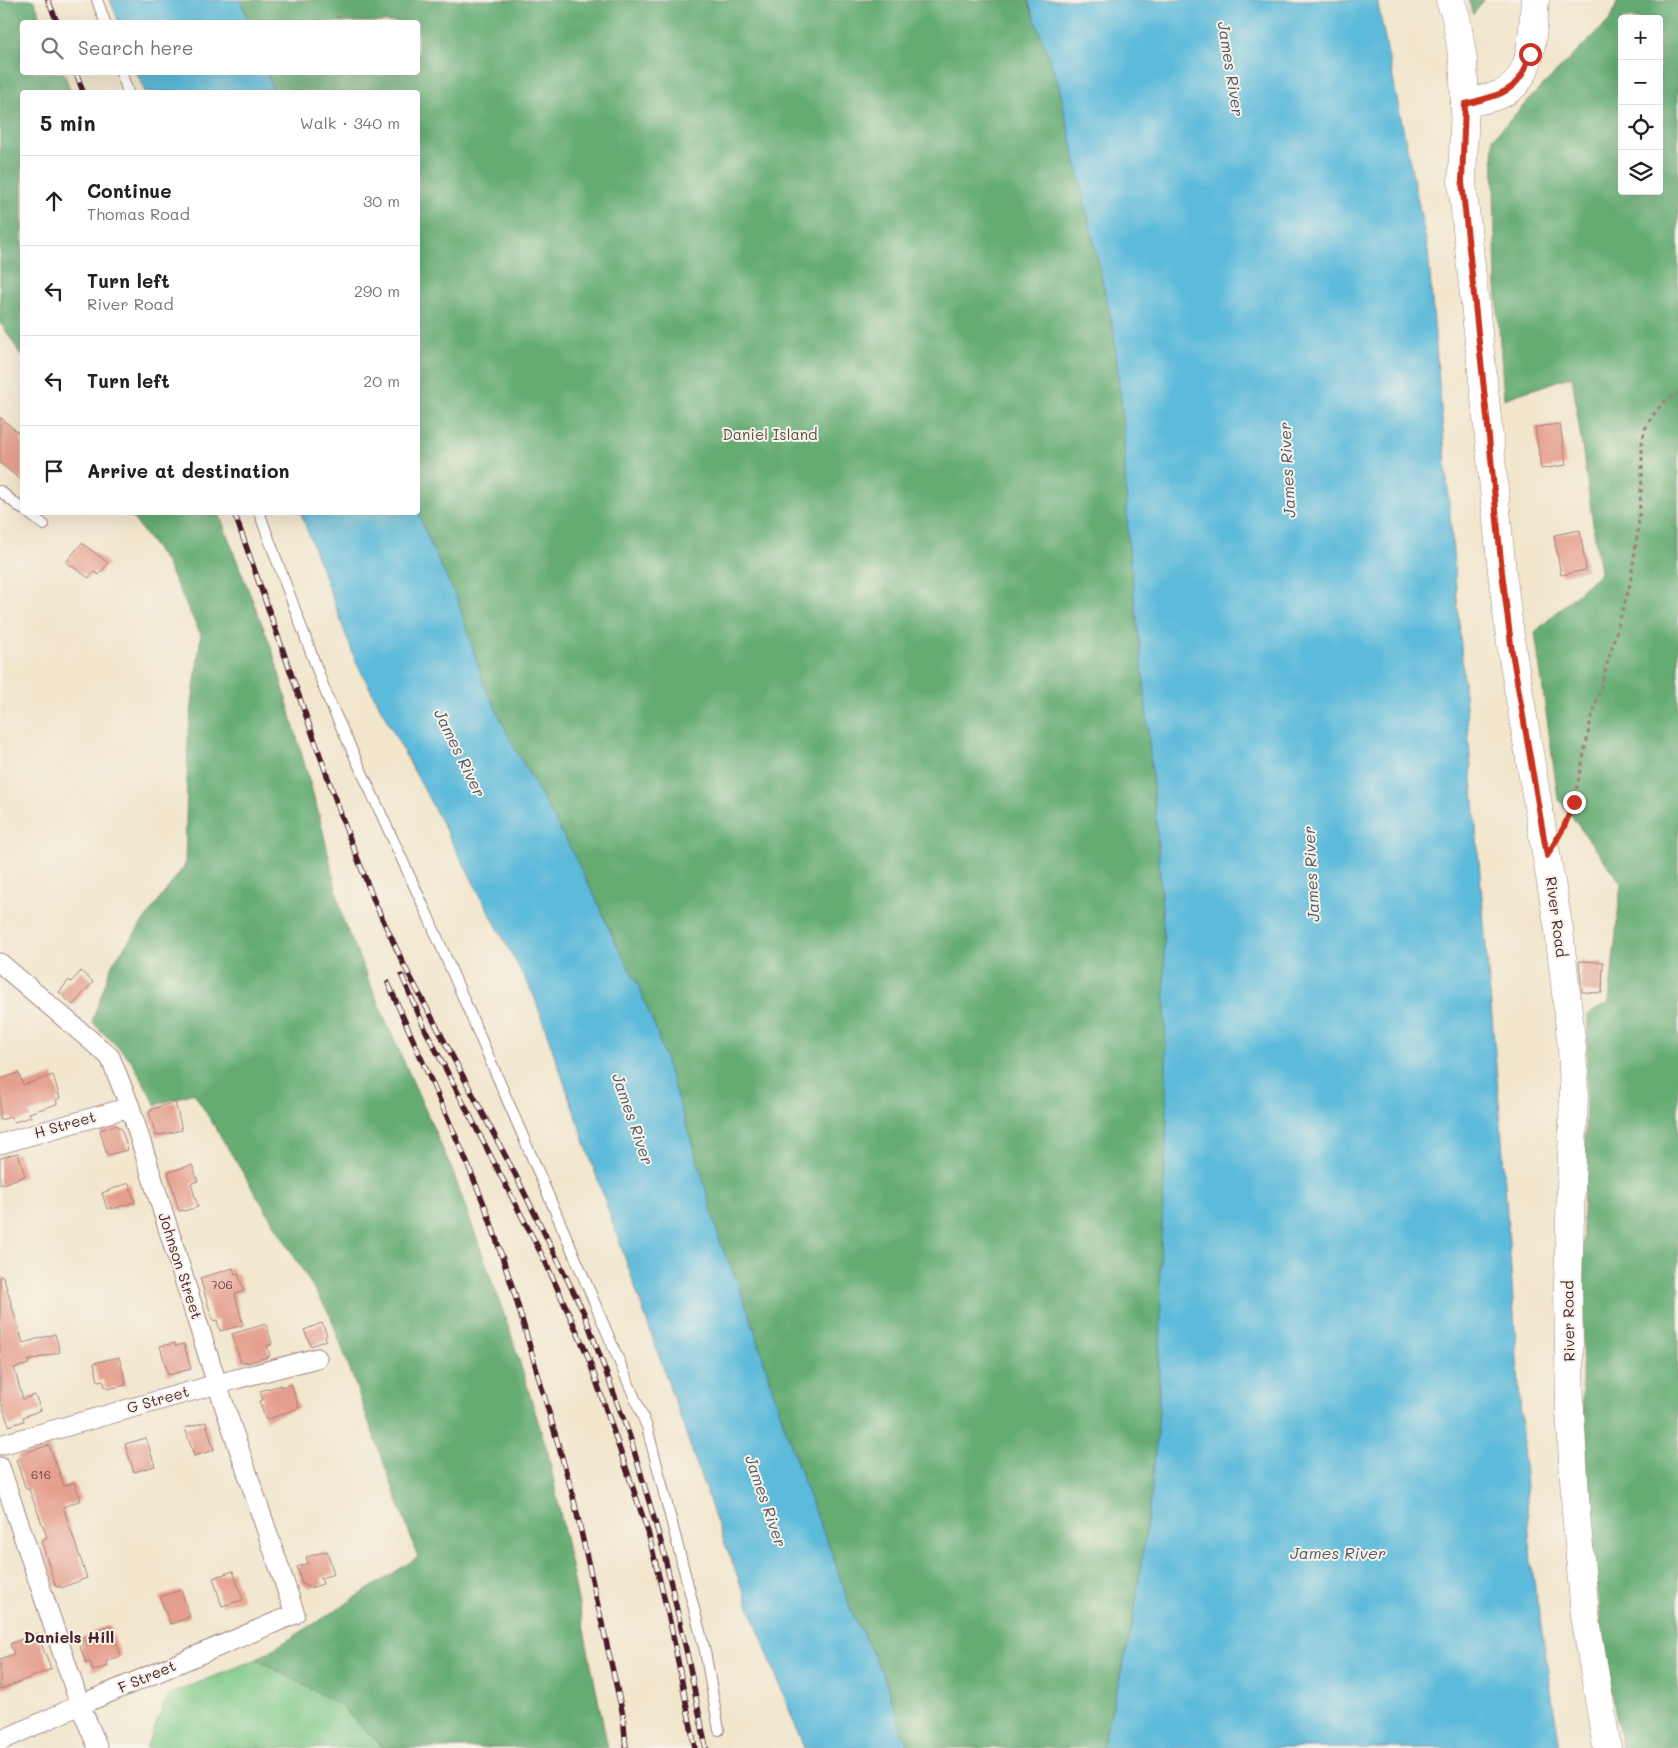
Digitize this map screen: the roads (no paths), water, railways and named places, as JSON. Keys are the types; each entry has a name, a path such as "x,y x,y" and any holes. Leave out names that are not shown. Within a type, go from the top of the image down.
{"street":[{"name":"River Road","path":"1450,0 1456,17 1463,60 1465,104 1462,182 1502,572 1512,652 1560,940 1572,1048 1574,1090 1568,1284 1570,1411 1585,1615 1607,1748"},
{"path":"1465,104 1500,95 1513,87 1522,76 1530,54 1535,0"},
{"name":"Johnson Street","path":"0,963 110,1056 130,1107 218,1384 295,1614"},
{"name":"H Street","path":"0,1144 130,1107"},
{"name":"G Street","path":"0,1445 317,1358"},
{"path":"0,1467 80,1705 98,1748"},
{"name":"F Street","path":"0,1741 295,1614"}],"lane":[{"path":"97,0 104,20"},
{"path":"122,75 127,90"},
{"path":"0,491 20,507"},
{"path":"31,515 44,525"},
{"path":"259,515 327,696 428,916 647,1428 705,1651 719,1730"}],"water":[{"path":"110,0 240,0 248,20 118,20"},
{"name":"James River","path":"1028,0 1377,0 1428,251 1501,1126 1531,1562 1560,1748 1102,1748 1132,1629 1151,1495 1159,1413 1160,1268 1167,1122 1164,943 1158,843 1144,683 1128,540 1123,419 1114,333 1058,82"},
{"path":"138,75 268,75 272,90 144,90"},
{"name":"James River","path":"302,515 419,515 432,548 457,599 484,684 513,745 594,895 613,938 637,983 655,1027 703,1179 721,1245 737,1281 755,1331 807,1492 831,1551 852,1613 883,1675 908,1748 804,1748 717,1523 534,996 356,662"}],"railway":[{"path":"48,0 56,20"},
{"path":"77,75 82,90"},
{"path":"235,515 346,829 375,903 405,967 515,1174 584,1313 630,1437 663,1549 706,1748"},
{"path":"402,976 426,1031 546,1263 587,1354 648,1532 671,1626 695,1748"},
{"path":"388,983 486,1209 514,1292 572,1492 623,1715 626,1748"}],"district":[{"name":"Daniels Hill","path":"69,1637"}],"park label":[{"name":"Daniel Island","path":"770,435"}]}
